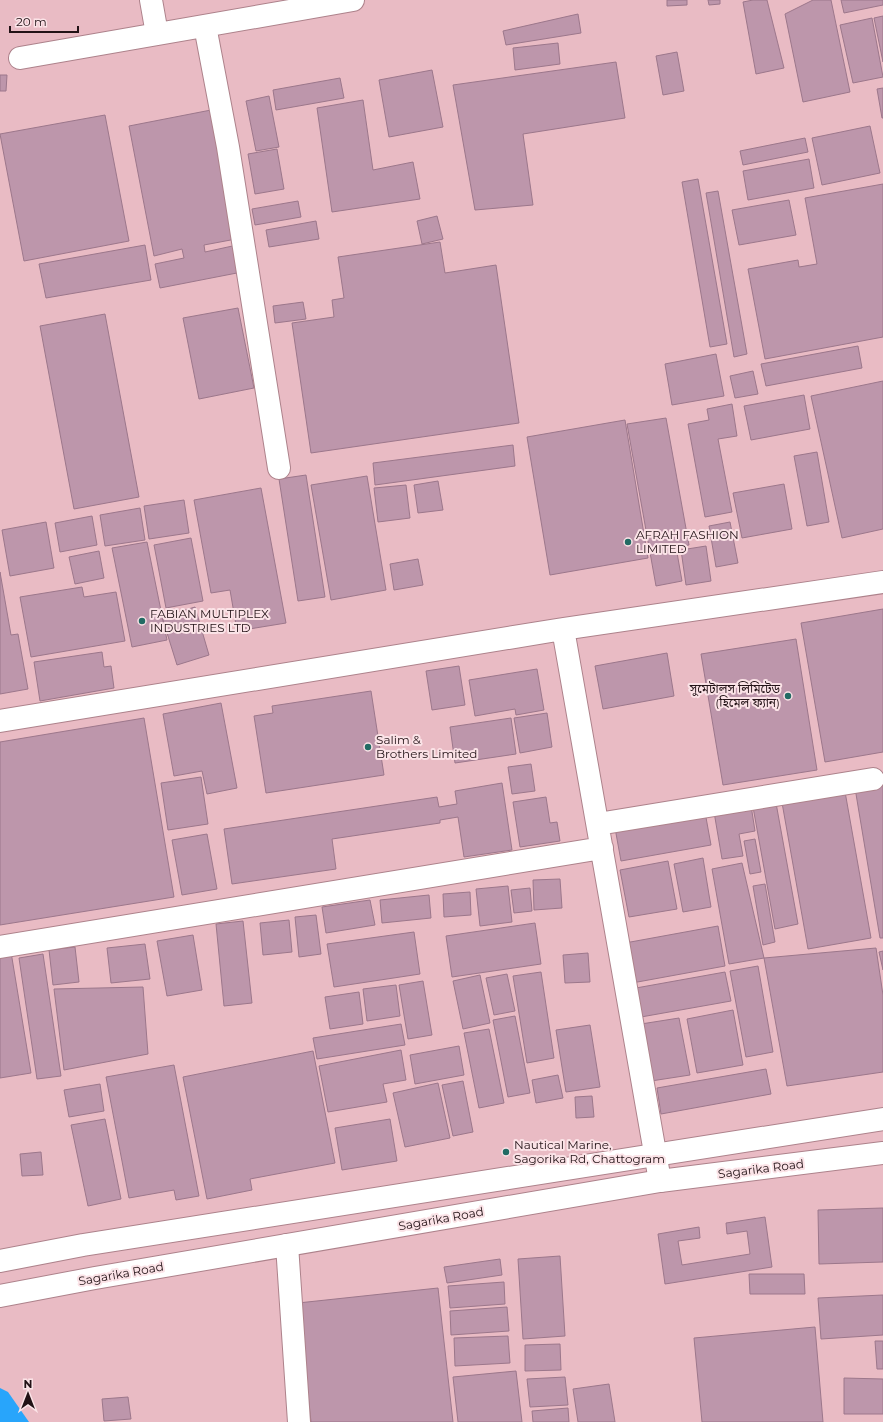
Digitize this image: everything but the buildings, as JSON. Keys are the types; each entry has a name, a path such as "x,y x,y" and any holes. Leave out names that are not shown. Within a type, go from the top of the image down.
{"street":[{"path":"151,0 157,34"},
{"path":"20,58 353,0"},
{"path":"205,26 228,147 279,468"},
{"path":"0,721 563,629 883,582"},
{"path":"563,629 660,1181"},
{"path":"598,824 873,779"},
{"path":"0,947 602,848"},
{"path":"0,1261 83,1245 883,1119"},
{"name":"Sagarika Road","path":"0,1296 95,1278 660,1181 883,1153"},
{"path":"284,1213 299,1422"},
{"path":"83,1245 95,1278"}],"water":[{"path":"0,1388 8,1392 29,1422 0,1422"}],"place":[{"name":"AFRAH FASHION LIMITED","path":"628,542"},
{"name":"FABIAN MULTIPLEX INDUSTRIES LTD","path":"142,621"},
{"name":"সুমেটালস লিমিটেড (হিমেল ফ্যান)","path":"788,696"},
{"name":"Salim & Brothers Limited","path":"368,747"},
{"name":"Nautical Marine, Sagorika Rd, Chattogram","path":"506,1152"}]}
